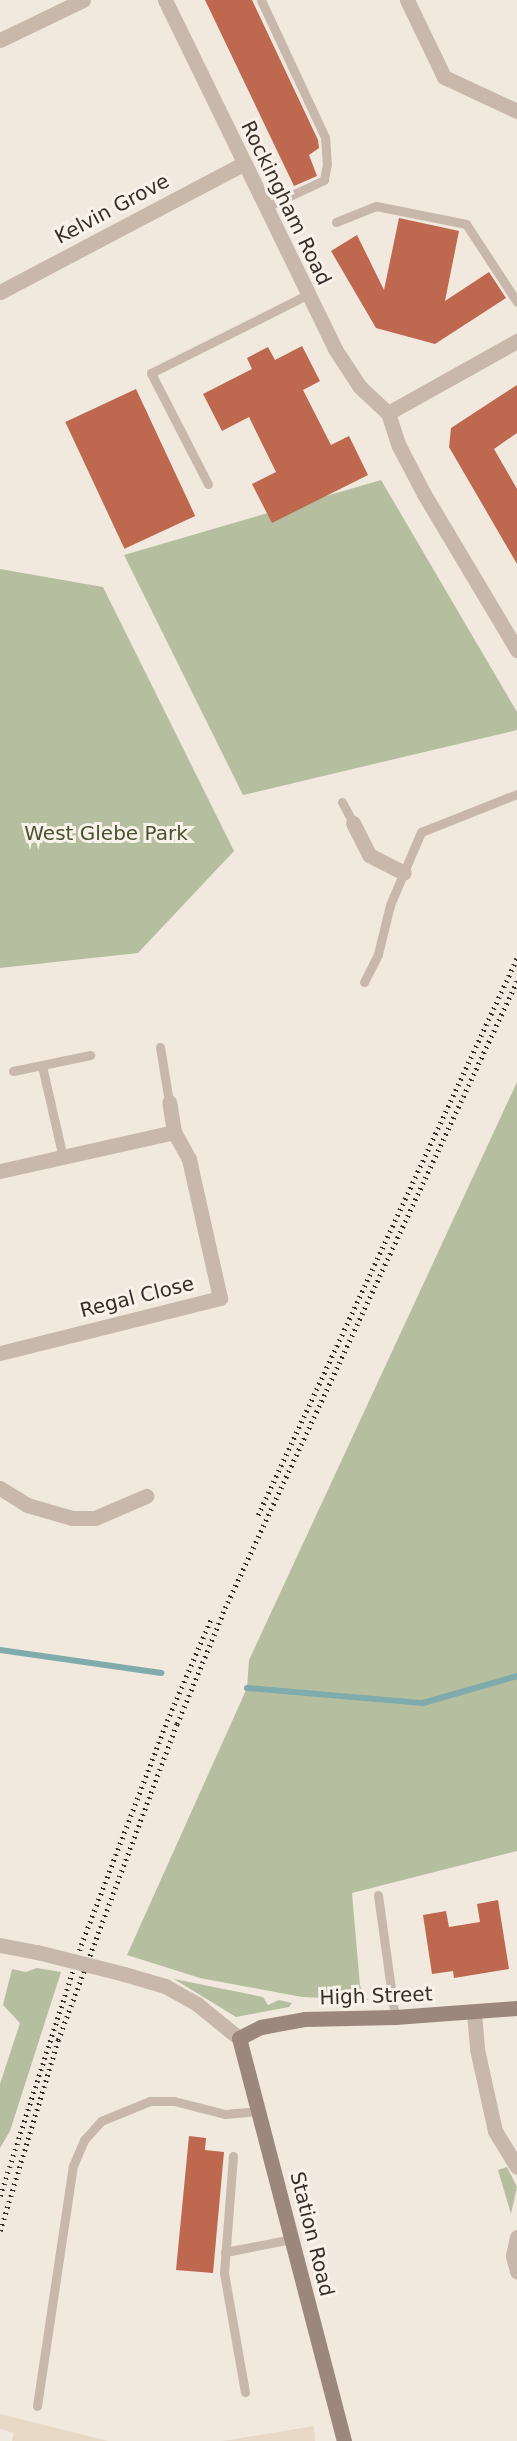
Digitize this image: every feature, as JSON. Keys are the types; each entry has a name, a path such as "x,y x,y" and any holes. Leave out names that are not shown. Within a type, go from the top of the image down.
{"main road":[{"name":"High Street","path":"239,2038 261,2028 305,2019 474,2013 517,2008"},
{"name":"Station Road","path":"239,2038 260,2111 344,2441"}],"street":[{"path":"0,40 83,0"},
{"name":"Rockingham Road","path":"165,0 307,295 360,387 388,413"},
{"path":"407,0 444,77 517,111"},
{"name":"Kelvin Grove","path":"0,292 243,164"},
{"path":"515,344 388,413 399,446 424,494 517,650"},
{"path":"353,823 369,855 404,873"},
{"name":"Regal Close","path":"0,1353 220,1298 189,1159 174,1132 169,1102"},
{"path":"0,1171 174,1132"},
{"path":"0,1488 37,1509 72,1518 95,1518 146,1496"},
{"path":"0,1945 37,1952 165,1986 197,2004 239,2038"},
{"path":"474,2013 477,2049 495,2131 517,2167"},
{"path":"517,2237 513,2256 517,2271"}],"lane":[{"path":"261,0 325,137 327,164 324,180 266,207"},
{"path":"336,222 376,206 466,224 517,302"},
{"path":"208,484 151,373 307,295"},
{"path":"364,982 378,954 390,905 421,832 517,794"},
{"path":"342,802 353,823"},
{"path":"160,1047 169,1102"},
{"path":"12,1071 90,1055"},
{"path":"42,1066 63,1158"},
{"path":"378,1895 395,2017"},
{"path":"37,2406 73,2166 84,2140 102,2121 150,2101 174,2101 225,2114 260,2111"},
{"path":"233,2156 224,2273 244,2392"},
{"path":"225,2252 292,2239"}],"green space":[{"path":"381,480 517,712 517,730 243,795 124,555"},
{"name":"West Glebe Park","path":"0,569 103,587 234,851 138,953 0,968"},
{"path":"517,1082 517,1851 352,1893 360,1986 368,2000 302,1997 200,1978 127,1955 247,1688 249,1660"},
{"path":"37,1968 61,1972 10,2131 0,2148 0,2084 20,2023 3,2005 12,1969 26,1972"},
{"path":"174,1979 263,1997 268,2005 279,2000 292,2003 289,2007 236,2017"},
{"path":"507,2167 517,2187 511,2214 498,2170"}],"shaded area":[{"path":"0,2414 108,2441 12,2441 14,2433 0,2429"},
{"path":"314,2426 315,2441 223,2441"}],"building":[{"path":"205,0 252,0 318,140 319,148 309,155 317,176 294,186"},
{"path":"399,218 459,231 445,301 489,272 506,298 435,344 376,328 331,251 357,235 384,290"},
{"path":"302,346 320,381 303,390 331,445 349,436 368,475 272,523 252,484 276,472 249,417 222,431 203,394 252,369 247,358 268,347 275,360"},
{"path":"517,385 517,433 494,449 517,489 517,564 449,447 451,428"},
{"path":"136,389 195,516 124,549 65,422"},
{"path":"498,1900 509,1969 454,1978 453,1971 432,1974 423,1915 446,1911 449,1927 480,1922 477,1904"},
{"path":"189,2136 206,2138 205,2150 224,2152 213,2273 176,2270"}],"waterway":[{"path":"0,1650 161,1673"},
{"path":"247,1688 423,1703 517,1676"}],"railway":[{"path":"258,1515 517,958"},
{"path":"0,2231 58,2040 177,1724 225,1608 517,981"},
{"path":"0,2196 81,1945 167,1721 211,1619"}]}
